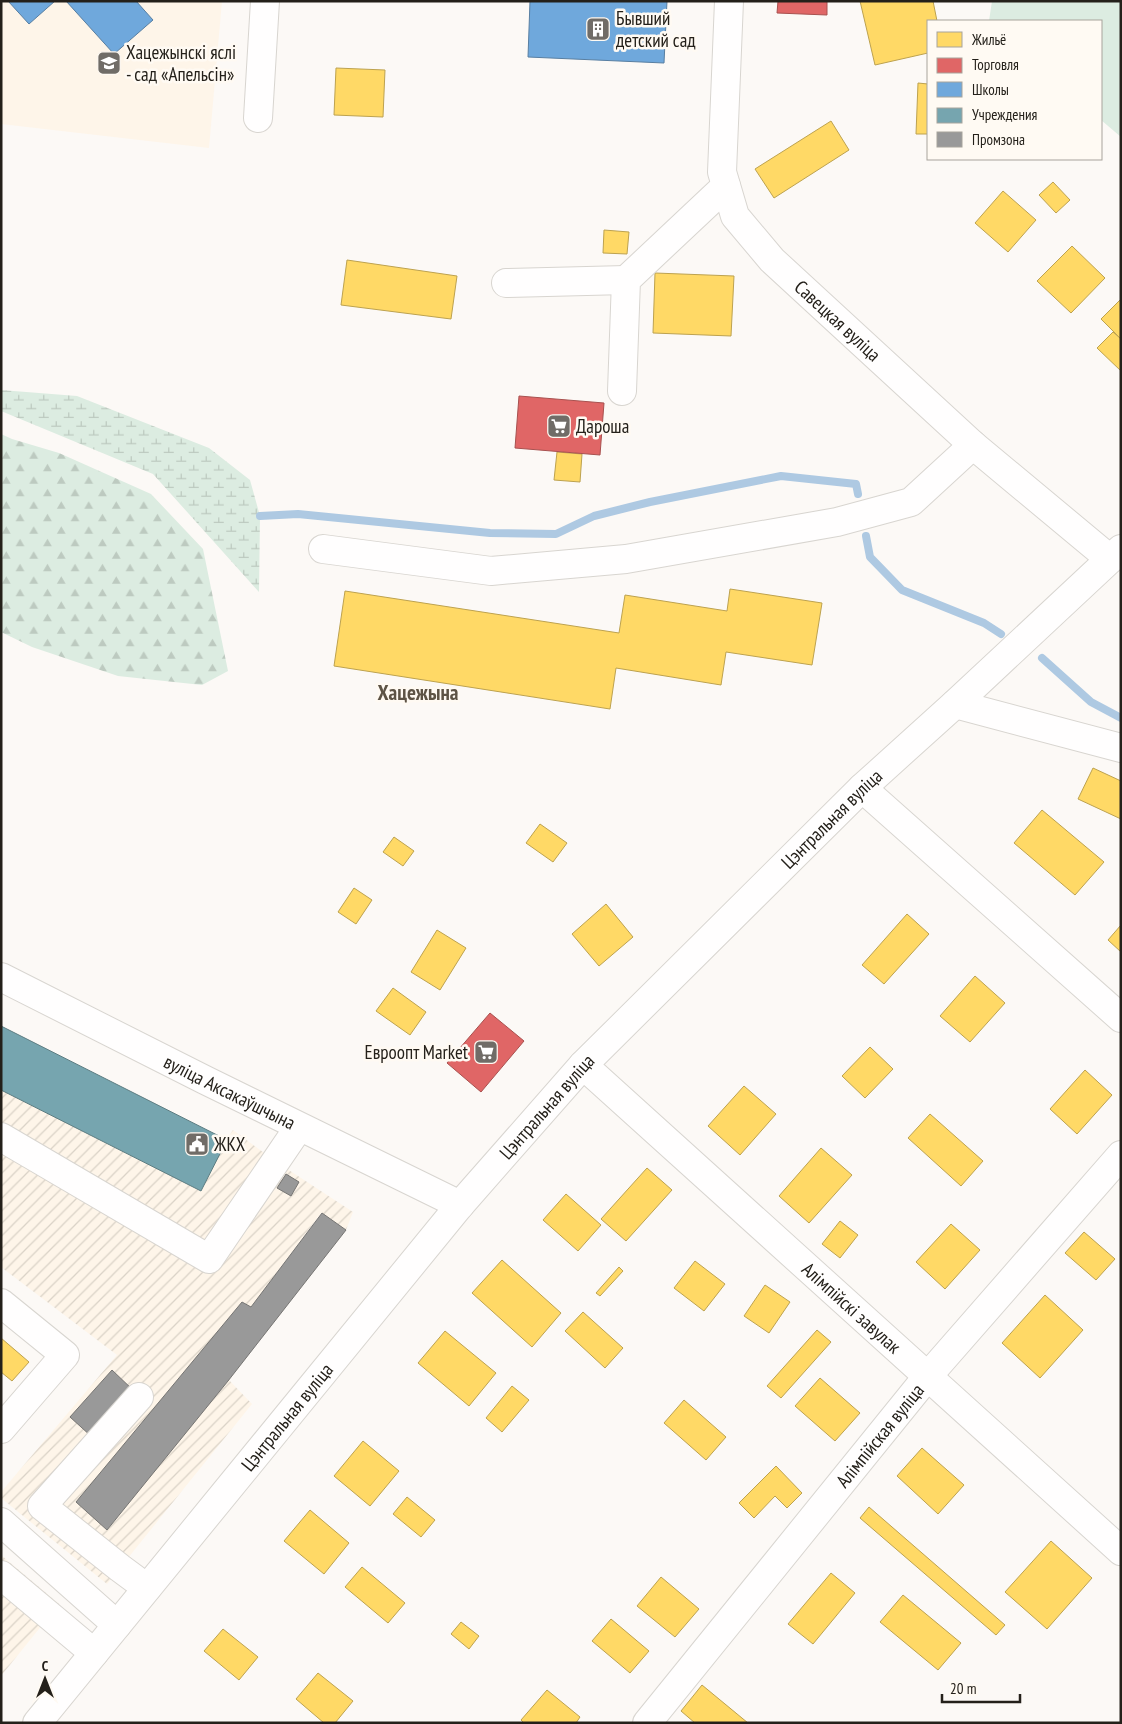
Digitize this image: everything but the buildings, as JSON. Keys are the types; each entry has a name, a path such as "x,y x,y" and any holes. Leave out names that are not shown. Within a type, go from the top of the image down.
{"street":[{"path":"258,118 265,1"},
{"name":"Савецкая вуліца","path":"729,1 722,172 735,216 772,260 973,445 1115,554"},
{"path":"506,282 626,280 726,186"},
{"path":"622,392 626,280"},
{"path":"323,549 491,571 626,559 837,522 911,502 973,445"},
{"name":"Цэнтральная вуліца","path":"37,1723 460,1205 583,1065 862,788 956,704 1115,554"},
{"path":"956,704 1121,748"},
{"path":"862,788 1121,1018"},
{"name":"вуліца Аксакаўшчына","path":"1,977 299,1127 460,1205"},
{"name":"Алімпійскі завулак","path":"583,1065 926,1377 1121,1551"},
{"path":"1,1137 209,1259 299,1127"},
{"name":"Алімпійская вуліца","path":"647,1723 926,1377 1121,1155"},
{"path":"1,1303 65,1355 1,1429"},
{"path":"139,1398 42,1506 147,1588"},
{"path":"1,1522 117,1625"},
{"path":"1,1575 94,1653"}],"shaded area":[{"name":"Хацежынскі яслі - сад «Апельсін»","path":"1,1 222,1 209,148 1,124"},
{"path":"1,1026 226,1140 233,1130 275,1161 353,1212 346,1230 321,1213 251,1307 242,1302 229,1380 252,1404 107,1584 1,1498 1,1492 117,1355 1,1267"},
{"path":"1,1555 59,1604 1,1676"}],"green space":[{"path":"992,1 1121,1 1121,137 1102,121 1102,20 989,20"},
{"path":"1,390 77,396 209,448 250,480 260,516 259,592 153,474 1,411"},
{"path":"1,434 59,453 151,494 203,549 228,671 202,685 118,676 32,647 1,632"}],"waterway":[{"path":"260,516 298,514 490,533 556,534 594,516 650,502 781,476 856,484 858,494"},
{"path":"866,536 870,557 902,590 984,623 1001,634"},
{"path":"1042,658 1091,702 1121,718"}],"place":[{"name":"Бывший детский сад","path":"598,29"},
{"name":"Хацежынскі яслі - сад «Апельсін»","path":"109,63"},
{"name":"Дароша","path":"559,426"},
{"name":"Евроопт Market","path":"486,1052"},
{"name":"ЖКХ","path":"197,1144"}],"district":[{"name":"Хацежына","path":"418,692"}]}
